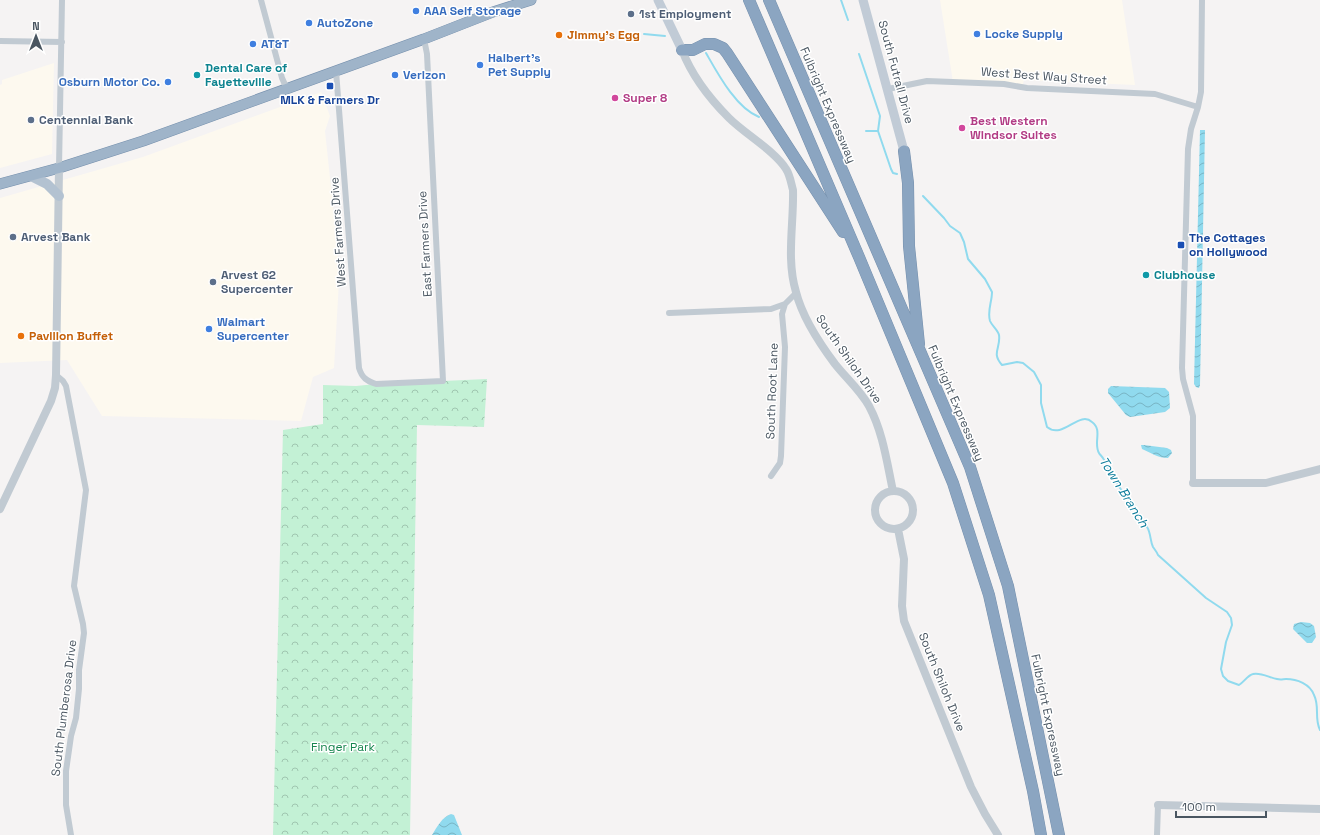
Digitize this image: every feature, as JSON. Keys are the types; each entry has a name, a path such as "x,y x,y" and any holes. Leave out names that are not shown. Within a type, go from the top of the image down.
{"highway":[{"path":"0,184 137,144 424,39 493,12 532,0"},
{"path":"749,0 859,257 953,483 989,596 1033,791 1041,835"},
{"name":"Fulbright Expressway","path":"769,0 920,354 970,466 1008,586 1059,835"},
{"path":"682,50 693,50 706,44 714,44 723,48 859,257"},
{"path":"904,151 908,184 909,246 920,354"}],"main road":[{"name":"South Shiloh Drive","path":"658,0 682,50"},
{"name":"South Futrall Drive","path":"863,0 873,32 904,151"},
{"path":"31,176 47,184 59,196"}],"street":[{"path":"0,509 51,401 55,388 62,0"},
{"path":"261,0 286,89"},
{"path":"1202,0 1200,92 1188,149 1182,368 1183,379 1193,416 1193,483 1266,484 1320,470"},
{"name":"East Farmers Drive","path":"376,384 443,381 427,54 424,39"},
{"path":"0,41 62,42"},
{"name":"South Shiloh Drive","path":"682,50 697,79 715,103 730,119 779,161 786,169 791,179 793,190 791,257 796,293 806,319 825,350 862,395 869,406 878,429 893,491"},
{"name":"West Farmers Drive","path":"336,71 359,368 361,375 367,381 376,384"},
{"name":"West Best Way Street","path":"888,89 927,81 1004,84 1027,88 1155,94 1198,107"},
{"path":"669,313 771,309 785,304 796,293"},
{"name":"South Root Lane","path":"770,476 780,463 781,456 785,361 785,339 782,314 785,304"},
{"name":"South Plumberosa Drive","path":"56,376 63,381 66,386 86,490 74,586 84,633 76,718 71,736 66,771 66,805 71,835"},
{"path":"893,491 902,492 907,495 913,506 912,518 904,527 898,529 885,527 876,518 874,511 878,498 883,494 893,491"},
{"name":"South Shiloh Drive","path":"898,529 904,559 902,606 904,620 971,787 998,835"},
{"path":"1158,835 1158,805 1320,809"}],"shaded area":[{"path":"940,0 1122,0 1135,85 1024,80 1022,87 953,82"},
{"path":"54,63 52,154 0,168 0,85 2,84 2,80"},
{"path":"321,92 330,116 325,131 337,244 339,281 334,368 313,377 301,421 102,416 67,360 0,363 0,198 143,157"}],"green space":[{"name":"Finger Park","path":"487,379 484,427 417,425 410,835 273,835 283,430 323,424 323,385 356,386"}],"water":[{"path":"1200,130 1205,130 1199,388 1194,384"},
{"path":"1111,386 1165,388 1169,392 1170,408 1165,412 1130,417 1126,415 1108,393 1108,389"},
{"path":"1141,445 1167,448 1171,450 1172,453 1168,458 1161,457 1142,449"},
{"path":"1301,622 1310,623 1314,626 1316,637 1312,643 1307,643 1293,629 1294,624"},
{"path":"451,814 454,815 462,835 432,835 442,820"}],"waterway":[{"path":"841,0 848,20"},
{"path":"644,34 665,36"},
{"path":"706,53 728,90 751,113 759,117"},
{"path":"859,54 880,116 878,131 891,169 893,173 897,174"},
{"path":"866,131 878,131"},
{"name":"Town Branch","path":"923,196 950,226 960,233 968,259 985,279 992,292 989,317 999,335 997,357 1002,365 1017,362 1023,363 1034,372 1041,385 1041,403 1047,427 1053,430 1059,430 1076,422 1087,419 1095,425 1097,429 1097,449 1104,459 1112,477 1143,520 1149,532 1152,545 1158,555 1206,598 1227,612 1231,618 1232,625 1226,642 1221,669 1223,676 1228,681 1239,685 1253,674 1262,674 1278,679 1294,680 1303,683 1312,691 1316,699 1317,721 1320,730"}],"place":[{"name":"AAA Self Storage","path":"416,11"},
{"name":"1st Employment","path":"631,14"},
{"name":"AutoZone","path":"309,23"},
{"name":"Locke Supply","path":"977,34"},
{"name":"Jimmy's Egg","path":"559,35"},
{"name":"AT&T","path":"253,44"},
{"name":"Halbert's Pet Supply","path":"480,65"},
{"name":"Dental Care of Fayetteville","path":"197,75"},
{"name":"Verizon","path":"395,75"},
{"name":"Osburn Motor Co.","path":"168,82"},
{"name":"MLK & Farmers Dr","path":"330,86"},
{"name":"Super 8","path":"615,98"},
{"name":"Centennial Bank","path":"31,120"},
{"name":"Best Western Windsor Suites","path":"962,128"},
{"name":"Arvest Bank","path":"13,237"},
{"name":"The Cottages on Hollywood","path":"1181,245"},
{"name":"Clubhouse","path":"1146,275"},
{"name":"Arvest 62 Supercenter","path":"213,282"},
{"name":"Walmart Supercenter","path":"209,329"},
{"name":"Pavilion Buffet","path":"21,336"}]}
